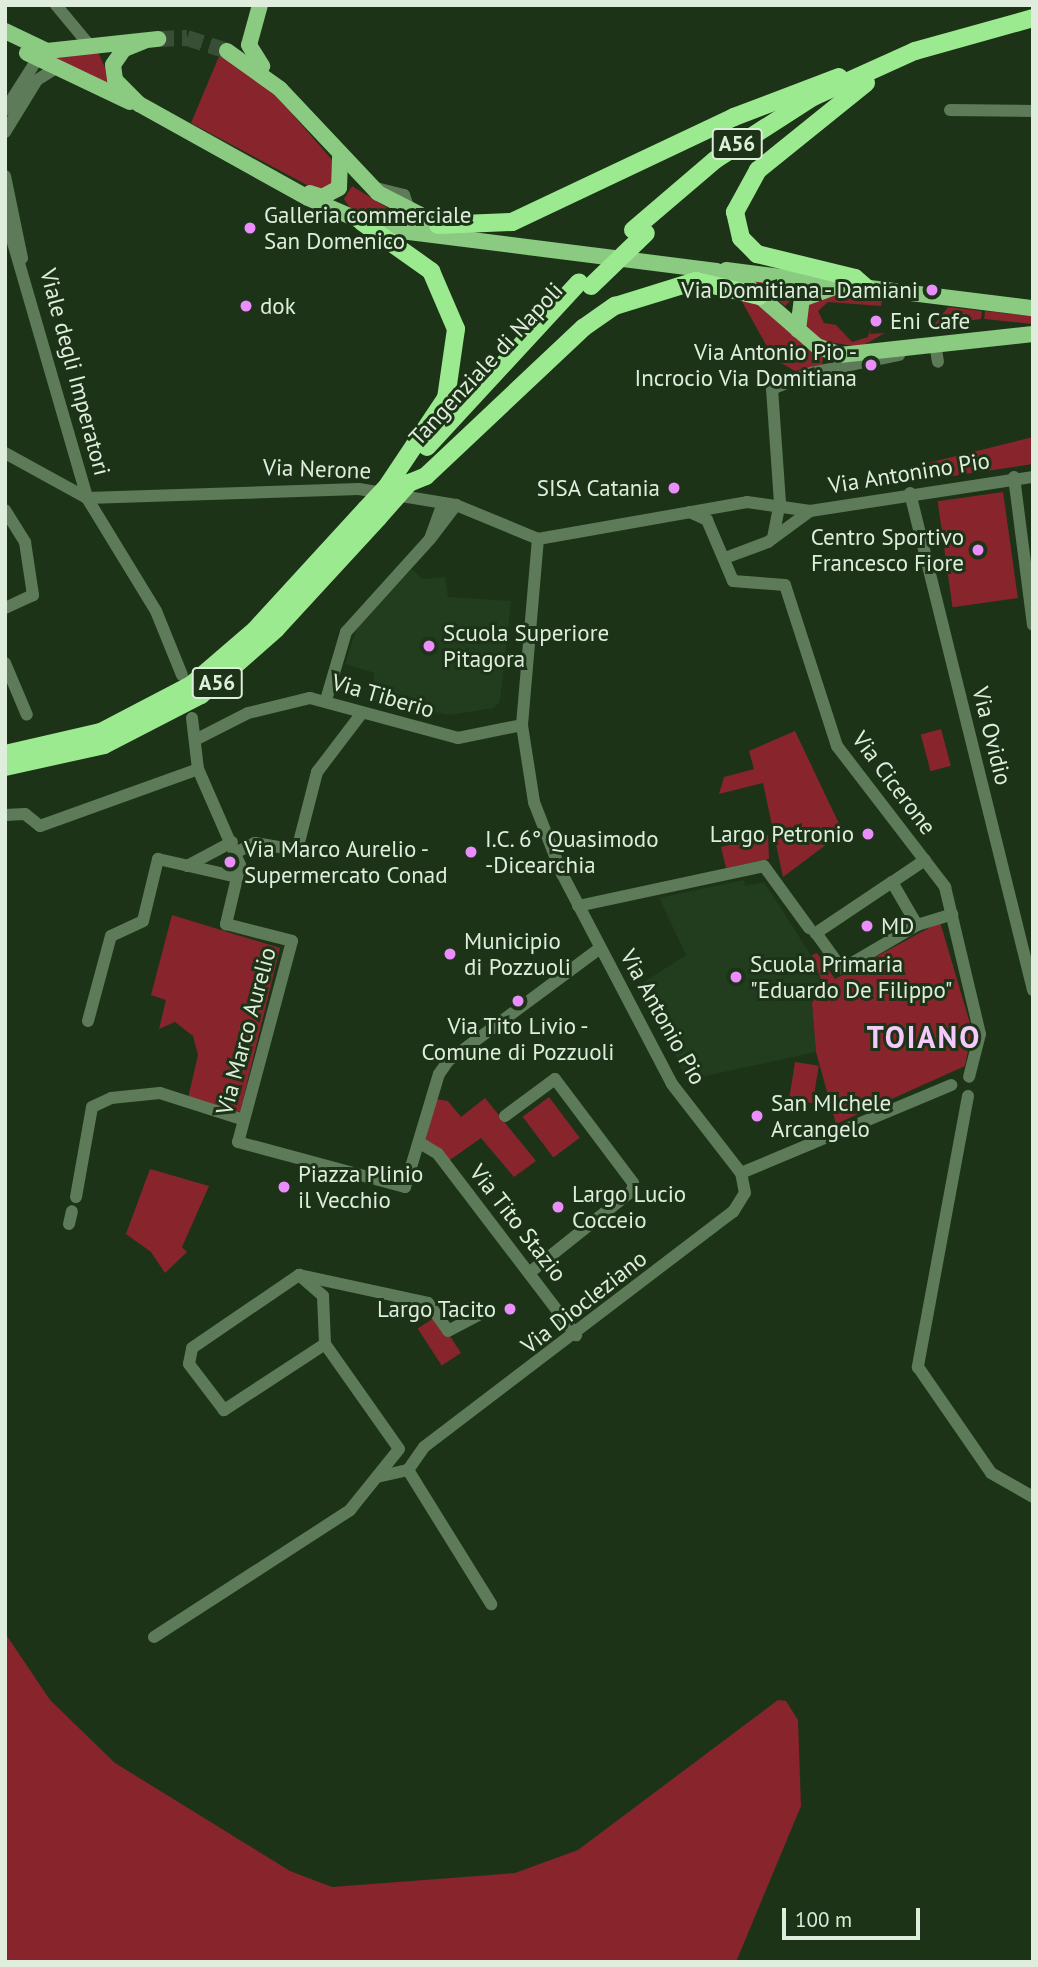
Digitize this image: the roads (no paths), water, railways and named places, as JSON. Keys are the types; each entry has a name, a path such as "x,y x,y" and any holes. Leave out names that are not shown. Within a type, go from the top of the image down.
{"highway":[{"name":"Tangenziale di Napoli","path":"5,767 104,745 201,695 276,629 372,514 388,485 585,284 639,231 765,139 860,80 938,43 1033,18"},
{"name":"Tangenziale di Napoli","path":"860,80 943,53 1033,30"},
{"path":"438,225 512,222 812,83 860,80"},
{"path":"860,80 758,170 735,212 750,249 856,278 869,290"},
{"path":"370,225 431,271 456,329 457,357 446,398 388,485"},
{"path":"409,483 426,477 583,328 615,306 696,281 759,296"},
{"name":"Tangenziale di Napoli","path":"5,754 101,732 191,685 255,630 372,514 409,483 585,284"}],"main road":[{"path":"260,5 249,31 249,50 267,76 372,187 438,225 518,246"},
{"path":"5,31 47,51 151,40 124,49 113,65 115,80 139,104"},
{"path":"249,31 228,48 267,76"},
{"path":"5,41 56,68 139,104 301,192 370,225 842,287 1033,308"},
{"path":"301,192 322,197 335,192 344,177 340,153"},
{"path":"370,225 393,222 404,205"},
{"path":"716,271 759,296 798,330 840,355 1033,334"},
{"path":"798,330 802,299 842,287"}],"street":[{"path":"57,5 90,46"},
{"path":"5,110 38,58"},
{"path":"5,132 37,80 56,68"},
{"path":"950,110 1033,111"},
{"name":"Viale degli Imperatori","path":"5,176 22,257 87,498"},
{"name":"Viale degli Imperatori","path":"5,215 22,257"},
{"path":"773,538 780,503 772,389 935,343 938,362"},
{"path":"5,453 87,498 156,611 182,675"},
{"name":"Via Antonino Pio","path":"1014,477 1033,469"},
{"path":"1014,477 1033,625"},
{"name":"Via Antonino Pio","path":"538,539 712,506 761,501 810,511 1014,477 1033,477"},
{"name":"Via Nerone","path":"87,498 321,486 456,505 538,539"},
{"name":"Via Ovidio","path":"910,493 1033,990"},
{"path":"761,501 773,514 773,538"},
{"path":"430,539 443,503"},
{"path":"326,700 346,632 430,539 456,505"},
{"path":"712,506 711,525 725,558"},
{"path":"5,510 25,542 33,595 5,608"},
{"name":"Via Antonino Pio","path":"725,558 773,538 810,511"},
{"path":"689,512 711,525"},
{"path":"420,1143 439,1074 449,1061 600,948 578,905 534,802 522,724 538,539"},
{"name":"Via Cicerone","path":"725,558 733,581 785,585 836,746 945,887 980,1034 969,1077"},
{"path":"5,663 27,715"},
{"name":"Via Tiberio","path":"197,740 277,704 326,700 362,713 458,738 522,724"},
{"path":"187,866 234,847 256,842 297,850 317,772 362,713"},
{"name":"Via Marco Aurelio","path":"192,718 197,740 198,769 234,847 237,877 226,923 292,941 238,1142 399,1189 411,1181 420,1143"},
{"path":"5,816 25,814 40,826 198,769"},
{"path":"88,1021 111,936 143,920 158,859 237,877"},
{"path":"925,860 816,933 842,969 917,925 952,914"},
{"path":"578,905 764,866 809,928"},
{"path":"892,882 917,925"},
{"path":"1019,938 1033,941"},
{"name":"Via Antonio Pio","path":"600,948 672,1084 741,1173"},
{"path":"741,1173 951,1085 958,1075 969,1077 973,1087 968,1096 918,1367 991,1473 1033,1497"},
{"path":"505,1116 555,1079 633,1183 634,1190 529,1273"},
{"path":"951,1085 956,1096 968,1096"},
{"path":"76,1197 92,1107 111,1098 160,1093 244,1120"},
{"name":"Via Tito Stazio","path":"420,1143 438,1154 576,1335"},
{"name":"Via Diocleziano","path":"408,1470 424,1447 576,1335 733,1212 745,1194 741,1173"},
{"path":"154,1637 350,1510 399,1450 325,1344 323,1296 299,1275"},
{"path":"325,1344 225,1410 189,1364 192,1348 299,1275 428,1303 448,1331 484,1312"},
{"name":"Via Diocleziano","path":"399,1450 424,1447"},
{"path":"377,1477 408,1470 491,1604"}],"tunnel":[{"path":"158,39 187,38 227,51"}],"place":[{"name":"Galleria commerciale San Domenico","path":"250,228"},
{"name":"Via Domitiana - Damiani","path":"932,290"},
{"name":"dok","path":"246,306"},
{"name":"Eni Cafe","path":"876,321"},
{"name":"Via Antonio Pio - Incrocio Via Domitiana","path":"871,365"},
{"name":"SISA Catania","path":"674,488"},
{"name":"Centro Sportivo Francesco Fiore","path":"978,550"},
{"name":"Scuola Superiore Pitagora","path":"429,646"},
{"name":"Largo Petronio","path":"868,834"},
{"name":"I.C. 6° Quasimodo -Dicearchia","path":"471,852"},
{"name":"Via Marco Aurelio - Supermercato Conad","path":"230,862"},
{"name":"MD","path":"867,926"},
{"name":"Municipio di Pozzuoli","path":"450,954"},
{"name":"Scuola Primaria \"Eduardo De Filippo\"","path":"736,977"},
{"name":"Via Tito Livio - Comune di Pozzuoli","path":"518,1001"},
{"name":"San MIchele Arcangelo","path":"757,1116"},
{"name":"Piazza Plinio il Vecchio","path":"284,1187"},
{"name":"Largo Lucio Cocceio","path":"558,1207"},
{"name":"Largo Tacito","path":"510,1309"}],"district":[{"name":"TOIANO","path":"924,1037"}]}
